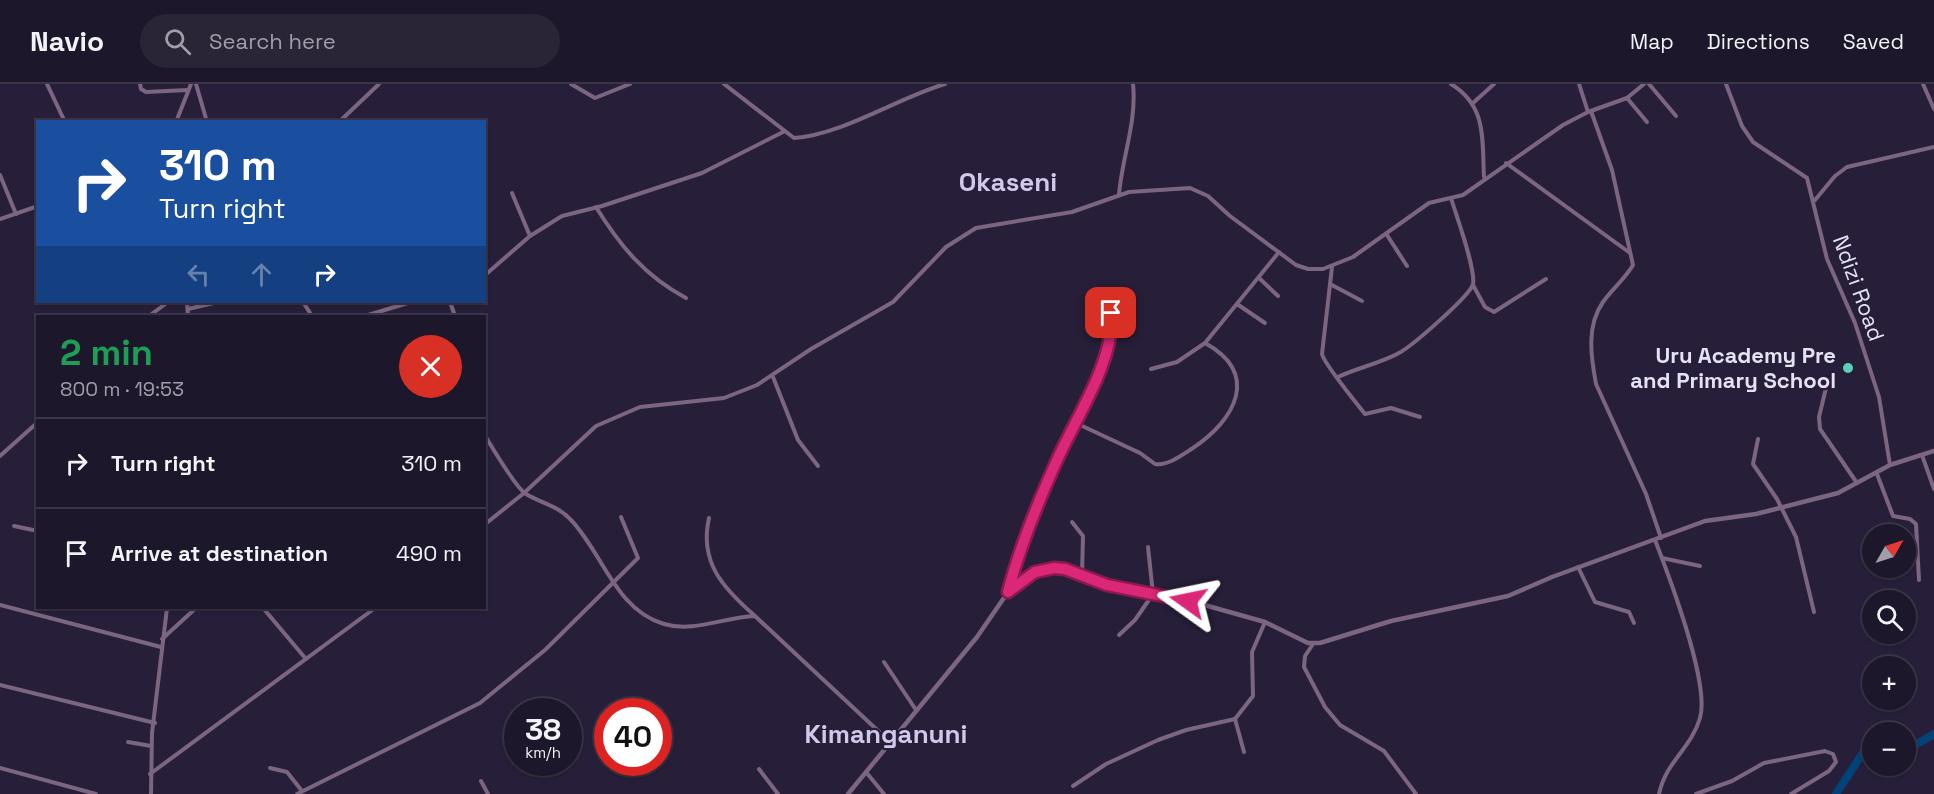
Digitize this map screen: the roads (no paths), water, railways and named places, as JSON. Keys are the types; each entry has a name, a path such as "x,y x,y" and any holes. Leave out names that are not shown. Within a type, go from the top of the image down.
{"street":[{"path":"47,84 64,120"},
{"path":"140,84 141,89 146,92 188,90 196,85 206,120"},
{"path":"341,120 379,84"},
{"path":"571,84 595,98 630,84"},
{"path":"724,84 783,132 794,138 862,118 916,92 945,84"},
{"path":"1119,195 1121,168 1135,113 1133,84"},
{"path":"1451,84 1473,103 1480,119 1484,178"},
{"path":"1462,84 1463,92"},
{"path":"1473,103 1494,84"},
{"path":"1580,84 1612,170 1633,265 1596,312 1592,333 1596,384 1646,494 1662,558 1694,661 1703,703 1697,728 1664,773 1659,794"},
{"path":"486,523 524,493 603,422 652,404 724,398 773,377 811,349 893,302 946,247 976,228 1072,212 1119,195 1160,189 1190,188 1200,191 1303,268 1332,267 1367,250 1429,203 1463,195 1506,163 1590,111 1627,98 1644,84"},
{"path":"1649,84 1676,116"},
{"name":"Ndizi Road","path":"1726,84 1742,126 1753,142 1766,153 1801,172 1807,178 1827,259 1855,323 1876,388 1890,465"},
{"path":"1923,84 1934,110"},
{"path":"177,120 188,90"},
{"path":"1627,98 1647,122"},
{"path":"486,274 530,236 569,213 596,207 702,173 783,132"},
{"path":"1814,200 1835,176 1847,167 1934,147"},
{"path":"1506,163 1631,253"},
{"path":"0,175 16,214"},
{"path":"512,193 530,236"},
{"path":"1451,198 1473,284 1485,307 1494,312 1546,279"},
{"path":"0,219 36,207"},
{"path":"596,207 613,234 637,264 653,278 686,298"},
{"path":"1387,235 1407,266"},
{"path":"1151,369 1177,362 1205,343 1279,252"},
{"path":"1332,267 1322,354 1325,364 1338,377 1365,414 1391,408 1420,417"},
{"path":"1259,278 1278,296"},
{"path":"1330,284 1362,301"},
{"path":"1338,377 1402,351 1459,303 1473,284"},
{"path":"1008,592 1033,515 1061,453 1078,424 1112,332 1110,307 1097,296"},
{"path":"150,315 167,303"},
{"path":"187,303 188,315"},
{"path":"188,309 214,303"},
{"path":"368,315 408,303"},
{"path":"1237,304 1265,323"},
{"path":"1078,424 1140,453 1158,465 1186,452 1222,422 1236,399 1238,389 1231,366 1205,343"},
{"path":"773,377 798,440 818,465"},
{"path":"1826,388 1819,417 1820,429 1857,483"},
{"path":"0,456 36,424"},
{"path":"486,437 524,493 557,509 571,520 612,580 635,607 662,624 694,626 754,616"},
{"path":"1758,439 1753,464 1782,507 1803,558 1814,612"},
{"path":"848,794 889,741 977,637 1008,592 1023,579 1044,569 1065,569 1107,585 1264,622 1297,639 1313,644 1391,621 1484,603 1705,521 1838,494 1890,465 1934,451"},
{"path":"1922,454 1934,489"},
{"path":"1877,474 1893,516 1910,519 1916,524 1919,580"},
{"path":"297,794 480,703 544,650 612,580 638,558 621,517"},
{"path":"709,518 706,544 715,571 737,600 889,741"},
{"path":"1072,522 1083,537 1082,575"},
{"path":"14,526 36,531"},
{"path":"1119,635 1135,620 1153,594 1148,547"},
{"path":"1662,558 1700,566"},
{"path":"1578,567 1595,602 1629,612 1634,623"},
{"path":"0,605 161,647"},
{"path":"151,794 151,746 167,609"},
{"path":"162,639 195,609"},
{"path":"264,609 306,659"},
{"path":"150,774 374,609"},
{"path":"1072,786 1106,764 1158,740 1186,730 1235,719 1253,696 1252,652 1264,622"},
{"path":"1313,644 1305,656 1304,667 1325,706 1340,725 1384,751 1416,794"},
{"path":"884,662 916,710"},
{"path":"0,686 155,723"},
{"path":"1235,719 1244,752"},
{"path":"128,742 151,746"},
{"path":"1696,794 1732,781 1764,763 1825,751 1833,754 1836,762 1829,771 1791,794"},
{"path":"0,768 96,794"},
{"path":"270,768 287,772 302,791"},
{"path":"759,769 778,794"},
{"path":"866,772 884,794"},
{"path":"481,781 488,794"}],"waterway":[{"path":"1916,745 1934,734"},
{"path":"1836,794 1862,754"}],"place":[{"name":"Uru Academy Pre and Primary School","path":"1848,368"}],"district":[{"name":"Okaseni","path":"1008,182"},
{"name":"Kimanganuni","path":"886,734"}]}
